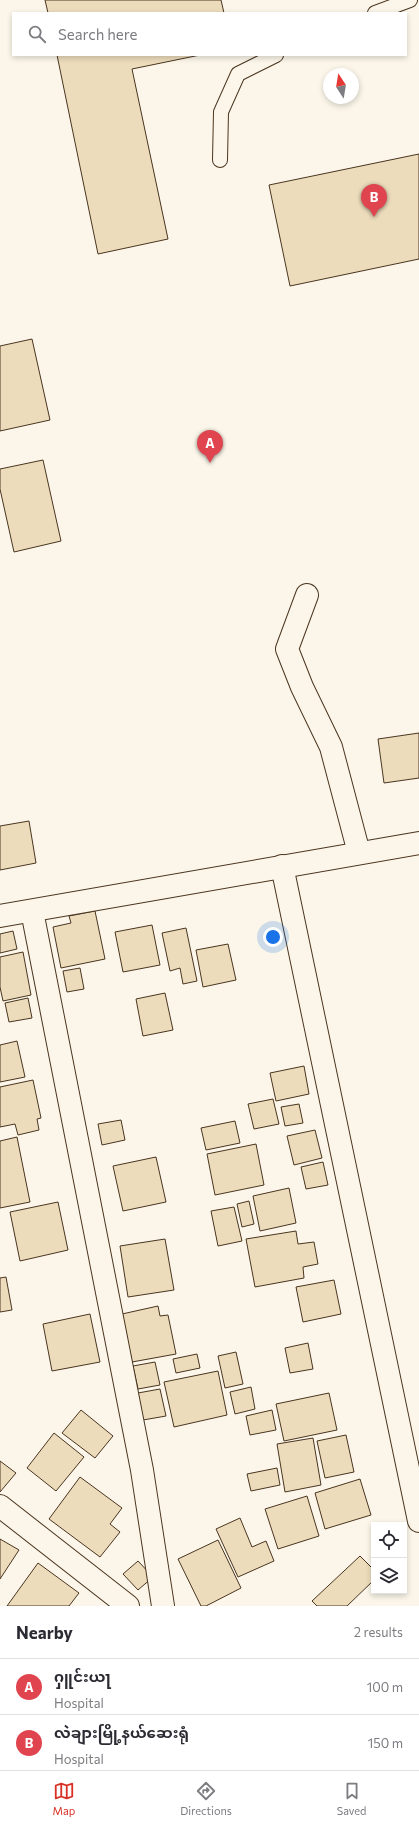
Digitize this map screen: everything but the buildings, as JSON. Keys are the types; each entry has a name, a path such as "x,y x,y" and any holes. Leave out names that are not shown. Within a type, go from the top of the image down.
{"street":[{"path":"307,595 287,649 302,687 331,747 359,853"},
{"path":"0,916 419,843"},
{"path":"282,866 419,1521"},
{"path":"32,911 142,1470 163,1606"},
{"path":"0,1506 128,1606"}],"lane":[{"path":"377,12 410,0"},
{"path":"220,160 221,112 238,74 274,56"}],"place":[{"name":"လဲချားမြို့နယ်ဆေးရုံ","path":"374,217"},
{"name":"ႁူင်းယႃ","path":"210,463"}]}
